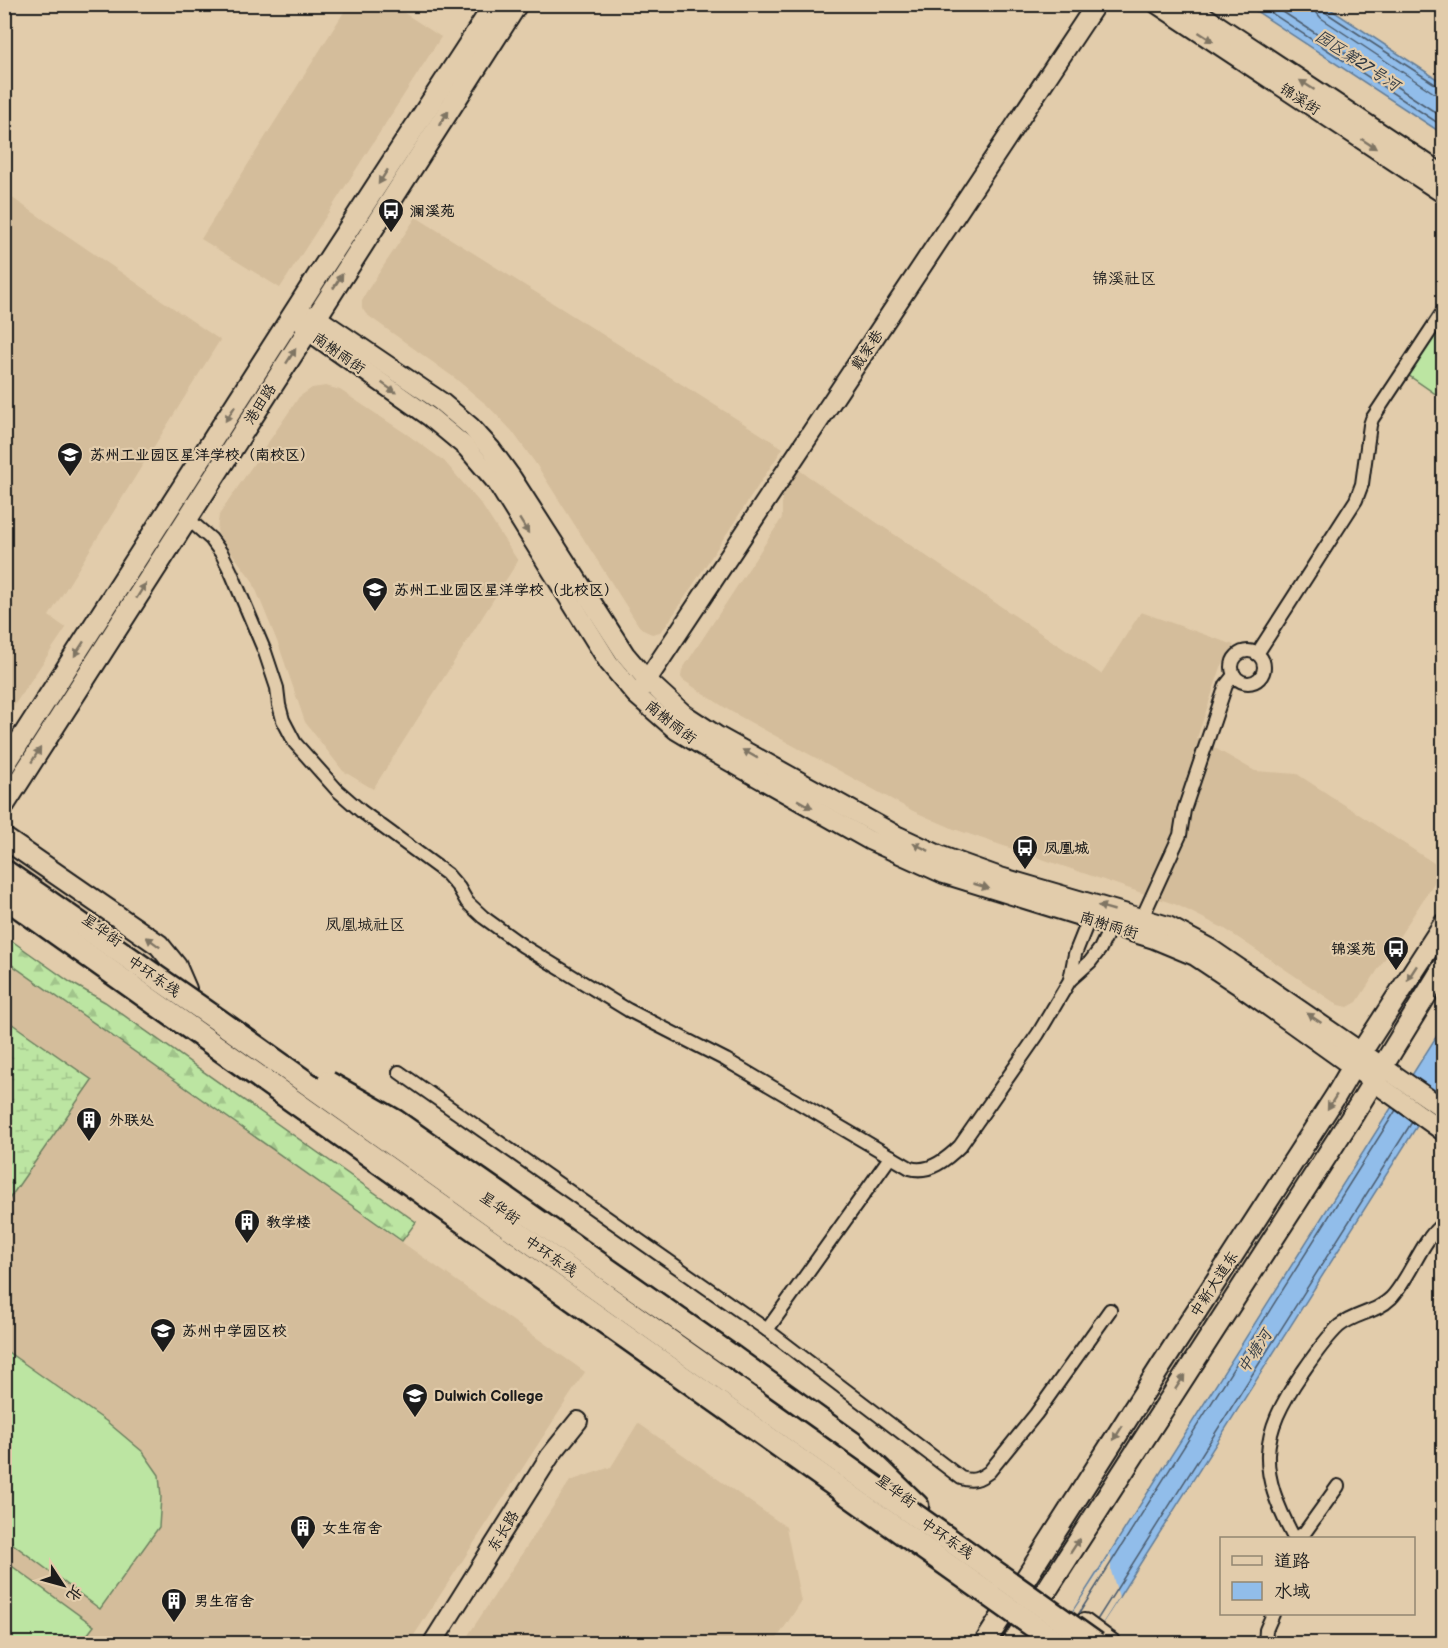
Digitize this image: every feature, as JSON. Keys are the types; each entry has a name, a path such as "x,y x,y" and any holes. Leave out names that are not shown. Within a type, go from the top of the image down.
{"highway":[{"name":"中环东线","path":"4,871 1101,1640"},
{"name":"中环东线","path":"4,896 1059,1644"},
{"path":"218,1020 395,1121 852,1443 917,1506"}],"main road":[{"name":"港田路","path":"4,766 495,4"},
{"name":"港田路","path":"4,805 517,4"},
{"name":"戴家巷","path":"636,695 1096,4"},
{"name":"锦溪街","path":"1157,4 1443,194"},
{"name":"锦溪街","path":"1186,4 1443,175"},
{"name":"南榭雨街","path":"295,312 466,447 497,483 609,663 636,695 676,730 869,840 944,874 1154,939 1195,957 1358,1059"},
{"name":"南榭雨街","path":"311,324 440,401 471,427 491,449 518,487 625,654 647,680 684,714 716,735 898,836 939,855 1000,877 1168,926 1211,949 1378,1073 1407,1082 1439,1105"},
{"path":"4,838 159,945 176,966 186,989"},
{"name":"星华街","path":"4,860 390,1130 1071,1615 1101,1640"},
{"path":"4,909 1002,1616 1017,1636 1042,1644"},
{"name":"中新大道东","path":"984,1644 1443,924"},
{"name":"中新大道东","path":"1017,1636 1378,1073 1443,966"},
{"name":"南榭雨街","path":"1378,1073 1397,1098 1443,1132"},
{"name":"东长路","path":"432,1644 550,1456 578,1421"}],"street":[{"path":"1257,654 1356,500 1362,484 1372,419 1443,310"},
{"path":"187,518 211,539 231,572 265,652 278,688 283,720 295,742 337,790 361,811 447,874 467,902 483,917 523,946 628,1010 726,1060 910,1168 926,1170 952,1155 960,1146 1038,1034 1070,980 1100,950 1111,926"},
{"path":"1245,651 1257,654 1264,664 1260,678 1256,681 1241,682 1234,675 1232,665 1236,656 1245,651"},
{"path":"1142,918 1180,835 1184,810 1226,685 1234,675"},
{"path":"1070,980 1075,954 1089,919"},
{"path":"399,1072 767,1330 961,1478 971,1481 989,1472 1036,1414 1110,1311"},
{"path":"767,1330 891,1156"},
{"path":"1295,1537 1273,1493 1267,1468 1266,1454 1274,1422 1297,1381 1327,1339 1339,1326 1351,1318 1385,1304 1396,1293 1434,1232 1443,1223"},
{"path":"1299,1537 1305,1532 1338,1486"},
{"path":"1265,1644 1266,1630 1273,1615"}],"shaded area":[{"path":"349,4 392,5 441,37 280,288 201,239"},
{"name":"苏州工业园区星洋学校（南校区）","path":"5,193 220,340 49,616 66,628 5,719"},
{"path":"416,217 783,448 660,632 652,634 639,626 536,464 512,431 488,406 456,379 366,314 362,308 365,294"},
{"name":"苏州工业园区星洋学校（北校区）","path":"326,386 340,390 444,461 481,504 518,561 373,789 343,771 305,722 279,646 252,580 219,536 217,530 219,515 299,397 312,388"},
{"path":"799,470 1101,674 1141,612 1234,645 1221,667 1197,738 1255,771 1297,774 1443,869 1357,1002 1348,1007 1338,1005 1225,929 1177,905 954,829 913,811 730,711 683,680 682,670 782,518 782,496"},
{"name":"苏州中学园区校","path":"4,960 585,1372 409,1643 5,1643"},
{"path":"638,1423 786,1527 801,1602 774,1643 463,1643 570,1481 611,1467"}],"green space":[{"path":"1443,325 1443,399 1408,375"},
{"path":"5,936 70,982 105,1002 416,1222 402,1241 5,960"},
{"path":"5,1019 92,1080 5,1205"},
{"path":"5,1350 106,1421 143,1452 159,1475 161,1497 159,1527 100,1609 5,1538"},
{"path":"9,1564 94,1626 81,1643 5,1643 4,1570"}],"water":[{"name":"园区第27号河","path":"1247,5 1324,5 1443,83 1443,134"},
{"name":"中塘河","path":"1443,1026 1443,1085 1089,1643 1052,1644"}],"pier":[{"path":"1111,1554 1111,1571 1119,1597 1089,1644 1052,1643"}],"place":[{"name":"澜溪苑","path":"391,234"},
{"name":"苏州工业园区星洋学校（南校区）","path":"70,478"},
{"name":"苏州工业园区星洋学校（北校区）","path":"375,613"},
{"name":"凤凰城","path":"1025,871"},
{"name":"锦溪苑","path":"1396,972"},
{"name":"外联处","path":"89,1143"},
{"name":"教学楼","path":"247,1245"},
{"name":"苏州中学园区校","path":"163,1354"},
{"name":"Dulwich College","path":"415,1419"},
{"name":"女生宿舍","path":"303,1551"},
{"name":"男生宿舍","path":"174,1624"}],"district":[{"name":"锦溪社区","path":"1124,278"},
{"name":"凤凰城社区","path":"365,924"}]}
